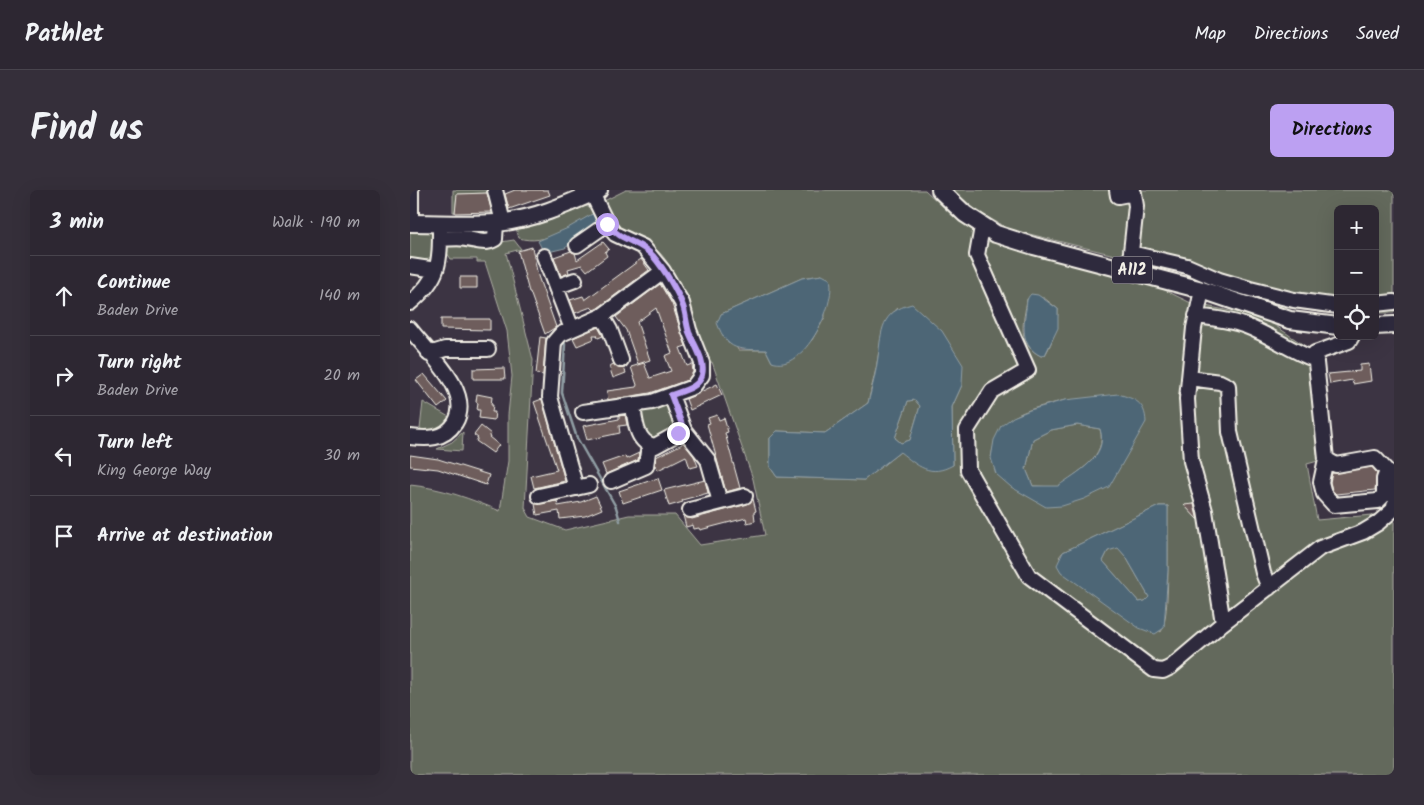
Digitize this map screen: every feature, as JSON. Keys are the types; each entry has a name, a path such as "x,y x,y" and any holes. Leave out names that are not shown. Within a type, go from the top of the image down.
{"main road":[{"name":"A112","path":"940,190 965,214 982,227 996,234 1034,246 1202,290 1290,320 1334,326"},
{"path":"410,223 440,231 499,222 541,214 596,192"},
{"path":"1379,326 1394,325"}],"street":[{"path":"410,190 410,223"},
{"path":"495,190 499,222"},
{"path":"1117,190 1118,196 1134,193 1136,206 1129,270"},
{"path":"583,412 633,405 671,395 693,387 702,375 702,363 689,330 682,303 663,271 643,247 622,239 607,224 596,192"},
{"path":"577,245 607,224"},
{"path":"982,227 977,254 1028,370 992,391 967,430 968,470 1029,576 1154,670 1163,671 1170,667 1223,623 1320,548 1363,532 1378,524 1394,509 1394,506"},
{"path":"410,303 430,284 436,270 440,231"},
{"path":"1131,253 1187,266 1219,280 1250,289 1294,300 1334,305"},
{"path":"544,256 572,329"},
{"path":"410,266 436,270"},
{"path":"539,496 582,486 550,397 554,342 562,334 602,316 663,271"},
{"path":"556,287 575,280"},
{"path":"1202,290 1196,316 1187,399 1191,461 1205,511 1223,623"},
{"path":"1379,304 1394,302"},
{"path":"602,316 610,330 621,360"},
{"path":"1196,316 1228,320 1247,326 1297,353 1316,360"},
{"path":"410,329 457,389 460,396 460,413 452,427 440,436 431,439 410,437"},
{"path":"1350,340 1316,353 1326,459 1321,482 1324,494 1334,505 1378,501 1384,495 1384,479 1387,471"},
{"path":"429,354 445,349 488,349"},
{"path":"1189,378 1220,382 1228,386 1230,432 1263,573 1269,588"},
{"path":"671,395 684,430 708,460 720,502"},
{"path":"633,405 640,436 649,445 655,446 684,430"},
{"path":"611,481 646,466 649,445"},
{"path":"1326,459 1336,465 1375,458 1387,471 1394,496"},
{"path":"690,510 745,496"}],"green space":[{"path":"453,190 493,190 491,193 457,194 455,212 453,212"},
{"path":"626,190 925,190 955,218 985,238 1073,265 1146,281 1191,303 1250,315 1273,324 1308,348 1318,461 1307,464 1317,520 1394,513 1394,775 410,775 410,485 456,495 500,511 508,461 508,415 512,376 507,331 485,262 477,262 477,259 451,259 447,253 448,247 462,245 489,249 501,242 514,240 521,249 506,253 533,360 525,508 530,517 565,530 629,515 675,515 700,545 765,535 753,479 712,362 707,363 677,279 670,266 657,250 625,233 618,227 613,221 604,201","holes":["822,275 825,317 812,340 772,362 766,350 738,350 721,314 802,278","1044,298 1058,309 1054,333 1045,355 1041,356 1033,351 1027,345 1024,338 1023,324 1027,299","898,308 962,385 952,407 953,465 900,452 864,480 777,477 770,467 770,438 777,431 825,433 868,403 883,330 892,314","1065,400 1146,422 1046,507 991,458 1000,431 1007,422 1026,411","1159,506 1168,506 1167,592 1164,624 1161,632 1059,557 1063,552"]},
{"path":"952,190 1394,190 1394,313 1379,313 1379,205 1334,205 1334,314 1281,307 1219,288 1192,274 1009,229 980,213"},
{"path":"586,206 594,213 558,234 529,240 519,238 516,228 550,220"},
{"path":"410,227 426,228 432,234 434,246 431,259 410,261"},
{"path":"915,400 920,406 910,440 901,443 895,438 908,401"},
{"path":"423,402 449,417 436,429 420,429"},
{"path":"662,405 672,410 678,427 654,442 646,439 640,412"},
{"path":"1077,425 1100,429 1101,439 1095,456 1082,469 1058,487 1033,486 1026,469 1033,439 1051,430"},
{"path":"463,432 462,451 437,449 452,442"},
{"path":"1118,547 1126,557 1149,597 1145,601 1139,602 1103,561 1108,551"}],"water":[{"path":"594,213 597,225 565,248 544,253 538,241 568,228"},
{"path":"822,275 830,279 831,290 828,304 815,334 806,348 795,358 784,363 772,362 766,350 741,349 730,344 725,339 717,323 721,314 802,278"},
{"path":"1031,294 1038,295 1058,309 1058,328 1045,355 1041,356 1030,347 1024,330 1027,302"},
{"path":"912,304 942,331 963,365 962,385 952,407 953,465 938,470 925,469 900,452 864,480 777,477 770,467 770,438 777,431 825,433 868,403 884,323 888,317 902,307","holes":["915,400 920,406 910,440 901,443 895,438 908,401"]},
{"path":"1118,394 1138,402 1144,410 1146,422 1109,487 1084,499 1062,506 1046,507 1011,487 996,474 991,458 994,440 1001,426 1013,417 1065,400","holes":["1077,425 1100,429 1102,439 1100,448 1090,463 1058,486 1033,486 1026,469 1033,439 1051,430"]},
{"path":"1159,506 1168,506 1168,570 1164,628 1155,634 1139,628 1061,572 1057,565 1063,552","holes":["1118,548 1126,557 1149,597 1145,601 1139,602 1103,561 1108,551"]}],"building":[{"path":"515,190 548,190 550,195 509,209 505,194"},
{"path":"487,193 492,212 455,213 457,194"},
{"path":"603,242 609,249 605,252 607,256 587,271 582,265 568,269 569,273 561,276 554,257 571,251 575,253 577,260"},
{"path":"532,247 538,276 556,327 545,334 529,292 518,251"},
{"path":"641,259 649,270 598,308 594,310 591,307 575,313 570,300 583,296 585,300"},
{"path":"460,277 477,277 477,288 460,288"},
{"path":"660,284 672,304 686,346 680,348 687,366 692,364 693,372 688,380 650,393 608,400 607,391 636,387 631,367 644,363 650,378 671,371 665,356 672,353 656,308 637,322 650,360 638,364 626,330 616,317"},
{"path":"441,319 490,319 490,330 441,329"},
{"path":"598,327 603,336 598,338 597,335 593,335 594,339 577,346 573,338"},
{"path":"540,337 546,338 543,375 536,374"},
{"path":"614,364 619,368 624,368 626,373 613,378 609,366"},
{"path":"1369,364 1371,381 1353,384 1352,380 1330,384 1328,374 1360,371 1360,365"},
{"path":"504,368 505,379 473,379 473,369"},
{"path":"424,374 447,401 438,408 416,380"},
{"path":"717,384 722,395 690,410 686,399"},
{"path":"477,394 492,397 492,412 495,412 494,420 479,418 480,410 477,410 478,403 476,402"},
{"path":"542,399 565,481 534,488 531,476 557,470 534,402"},
{"path":"625,415 627,425 619,426 620,433 587,440 583,426 619,419 619,416"},
{"path":"717,415 719,420 724,418 728,432 725,433 740,488 726,492 707,424 710,423 708,418"},
{"path":"481,426 491,434 489,437 499,445 493,453 476,441 478,438 474,435"},
{"path":"682,441 694,456 698,466 690,468 686,456 658,470 655,464 656,457 682,444"},
{"path":"639,453 638,460 606,474 602,464 625,456 626,459"},
{"path":"410,455 438,459 489,475 486,485 438,469 410,466"},
{"path":"1372,467 1377,473 1375,490 1336,494 1332,490 1330,482 1332,473"},
{"path":"658,478 662,490 623,503 619,491"},
{"path":"705,480 708,493 682,500 683,502 669,506 664,490"},
{"path":"596,496 602,509 585,516 560,519 559,511 537,515 535,504 557,501 558,506 581,502"},
{"path":"753,499 756,511 754,512 755,521 747,523 746,518 700,530 699,528 694,529 693,525 686,527 683,515 692,519 747,504"},
{"path":"1194,504 1196,513 1198,520 1184,505"}],"waterway":[{"path":"565,344 562,393 577,438 616,507 620,521"}],"route":[{"path":"607,224 622,239 643,247 654,257 682,303 689,330 702,363 702,375 693,387 671,395 684,430 678,433"}]}
